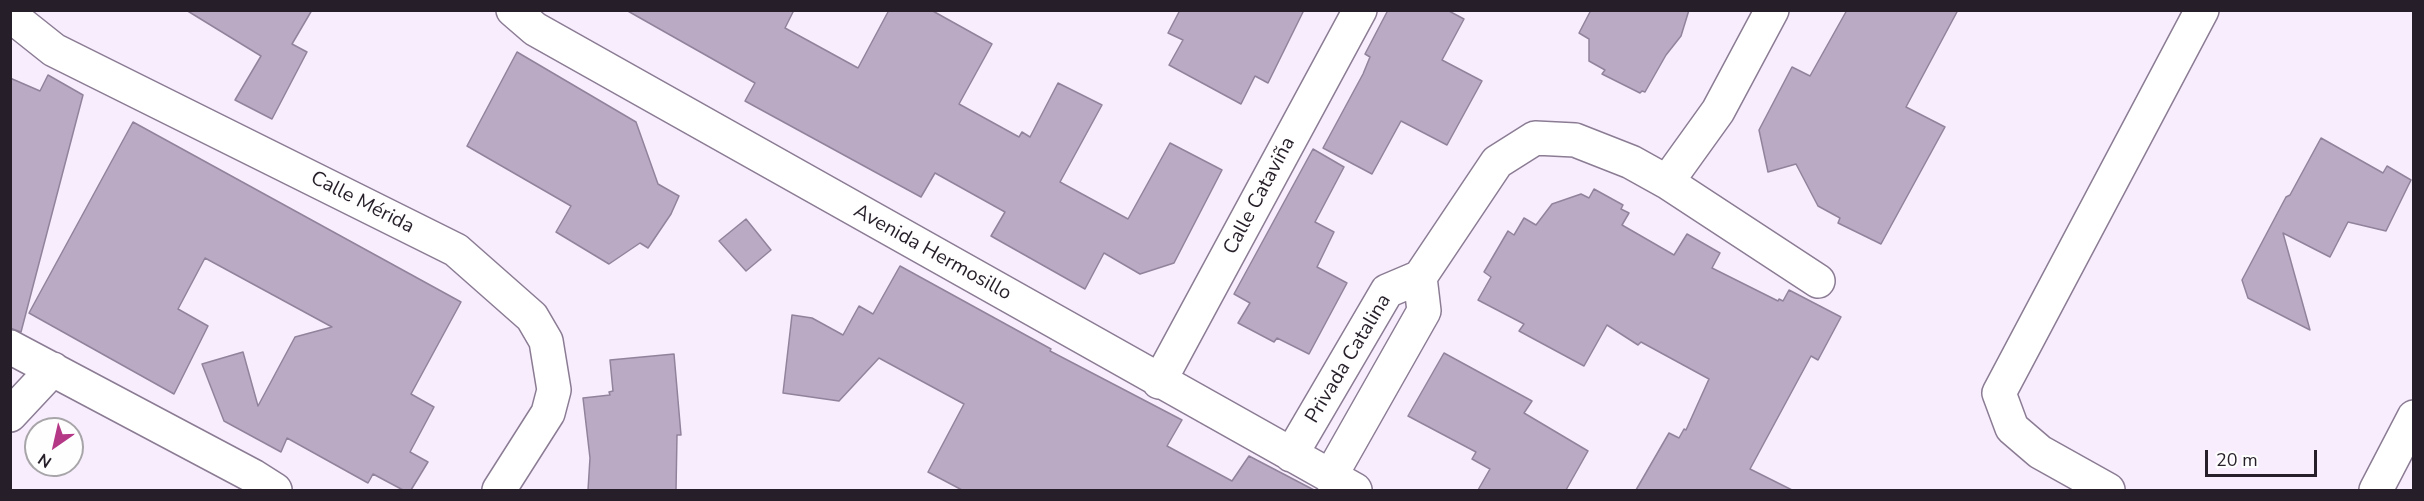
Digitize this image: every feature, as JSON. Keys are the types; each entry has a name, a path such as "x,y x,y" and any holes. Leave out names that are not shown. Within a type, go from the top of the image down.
{"street":[{"name":"Avenida Hermosillo","path":"513,10 535,29 1342,484"},
{"name":"Calle Cataviña","path":"1159,382 1360,10"},
{"path":"1667,182 1718,111 1772,10"},
{"path":"2108,490 2040,452 2012,428 1999,393 2202,10"},
{"name":"Calle Mérida","path":"10,15 54,50 456,250 532,317 546,341 554,390 548,413 499,490"},
{"path":"1420,277 1497,162 1535,138 1575,140 1631,162 1667,182 1818,281"},
{"name":"Privada Catalina","path":"1291,455 1387,291 1420,277 1424,311 1342,484"},
{"path":"10,346 275,490"},
{"path":"10,415 53,369"},
{"path":"2376,490 2414,417"}],"building":[{"path":"186,10 312,10 292,44 307,52 272,119 235,100 261,56"},
{"path":"626,10 794,10 785,28 858,68 889,10 931,10 992,44 959,104 1019,137 1022,132 1030,137 1058,83 1102,105 1060,182 1128,219 1170,143 1222,170 1174,263 1140,274 1104,253 1085,289 991,236 1005,212 935,173 921,197 745,101 755,83"},
{"path":"1180,10 1304,10 1268,83 1255,76 1241,104 1169,65 1183,40 1168,33"},
{"path":"1388,10 1447,10 1464,19 1442,60 1482,81 1447,145 1401,121 1372,174 1323,148 1363,74 1370,57 1365,54"},
{"path":"1591,10 1689,10 1681,36 1666,55 1645,92 1640,93 1602,74 1605,70 1589,61 1589,39 1579,33"},
{"path":"1847,10 1958,10 1906,107 1945,127 1881,244 1838,223 1840,218 1818,206 1796,164 1768,172 1759,130 1792,67 1810,76"},
{"path":"517,52 636,122 658,184 679,196 671,214 648,248 640,243 609,264 556,232 571,206 467,146"},
{"path":"48,75 83,95 21,332 10,328 10,78 40,91"},
{"path":"133,122 461,302 411,394 434,407 410,452 428,462 411,490 403,490 373,474 368,483 287,438 281,452 224,421 202,364 243,352 258,406 295,337 332,327 205,258 178,309 208,326 174,394 29,313"},
{"path":"2321,138 2383,173 2387,166 2411,180 2386,231 2348,222 2330,257 2283,233 2310,330 2248,298 2242,280 2286,197 2290,195"},
{"path":"1313,149 1344,167 1315,222 1334,232 1317,267 1347,283 1309,354 1277,338 1274,342 1238,323 1250,303 1234,294"},
{"path":"1594,189 1623,205 1621,209 1629,213 1622,225 1674,255 1687,234 1720,253 1712,268 1778,301 1779,299 1783,301 1789,290 1841,317 1818,360 1811,356 1750,469 1792,490 1636,490 1669,433 1679,438 1684,429 1686,430 1709,379 1641,342 1638,345 1607,325 1584,366 1519,331 1524,324 1478,300 1491,277 1484,272 1508,231 1514,235 1524,218 1536,225 1552,204 1581,194 1589,198"},
{"path":"746,219 771,250 746,271 719,241"},
{"path":"900,266 1051,349 1050,351 1182,420 1167,446 1232,481 1249,456 1314,490 962,490 928,472 964,404 879,358 839,401 783,393 792,315 812,318 843,335 859,306 873,314"},
{"path":"1444,353 1532,401 1524,413 1588,451 1566,490 1478,490 1490,469 1472,459 1476,452 1408,416"},
{"path":"674,354 681,435 677,435 676,490 588,490 590,458 583,398 610,395 609,392 613,391 610,360"}]}
